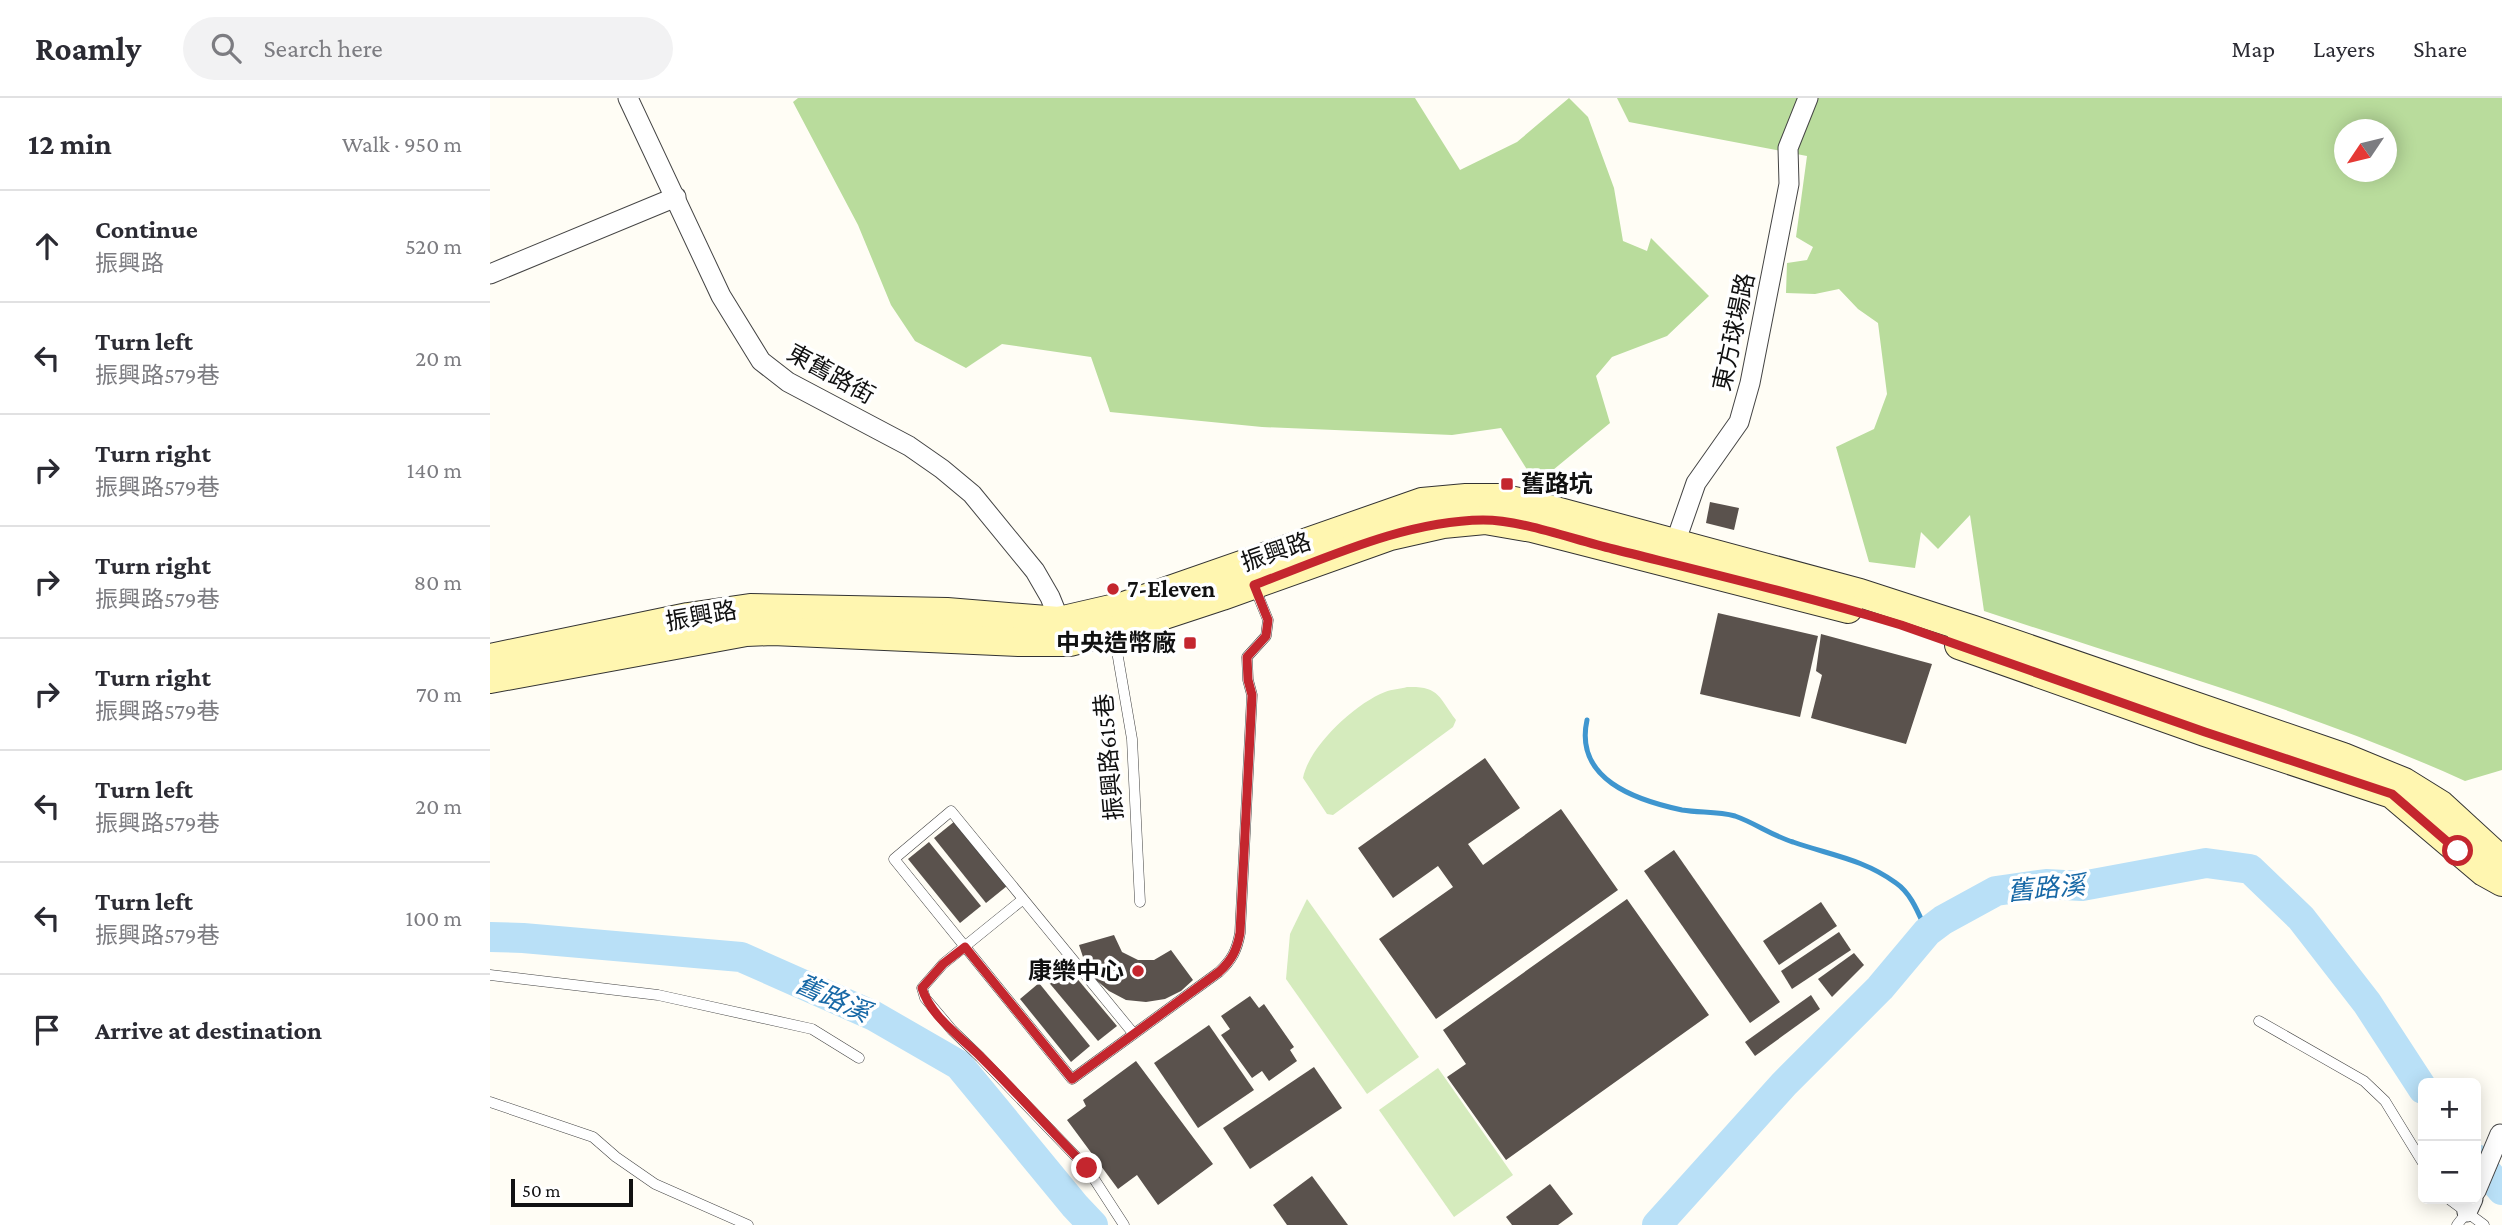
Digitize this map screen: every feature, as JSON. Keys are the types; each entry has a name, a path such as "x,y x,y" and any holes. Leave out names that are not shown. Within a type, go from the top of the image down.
{"street":[{"name":"東舊路街","path":"628,98 721,296 761,361 788,382 909,446 972,494 995,518 1035,571 1051,597 1065,632"},
{"name":"東方球場路","path":"1671,554 1696,483 1739,422 1750,383 1789,184 1788,148 1808,98"},
{"path":"490,274 676,197"},
{"name":"振興路","path":"490,680 746,632 1019,642 1110,621 1250,574 1390,536 1443,524 1485,520 1671,554 1872,597 1974,630 2343,757 2404,782 2441,805 2502,861"},
{"name":"振興路","path":"1671,554 1901,625 2205,732 2392,794 2466,858 2502,883"},
{"name":"振興路","path":"490,658 688,617 750,608 947,612 1065,632"},
{"path":"2481,1179 2501,1130"}],"lane":[{"path":"1133,1033 951,811 894,859 1072,1079 1219,972 1231,961 1238,947 1252,695 1247,657 1266,636 1268,620 1250,574"},
{"name":"振興路615巷","path":"1110,621 1132,739 1140,902"},
{"path":"1022,900 943,964 922,988 925,998 952,1030 1087,1168 1124,1225"},
{"path":"490,975 658,995 799,1026 812,1029 859,1058"},
{"path":"2259,1021 2364,1081 2385,1101 2418,1155"},
{"path":"490,1102 593,1138 655,1184 748,1225"},
{"path":"2466,1212 2484,1225"}],"green space":[{"path":"798,98 1415,98 1460,170 1517,142 1569,98 1588,117 1614,188 1623,241 1647,251 1651,238 1709,296 1667,336 1612,357 1596,376 1610,423 1536,484 1501,428 1452,435 1262,427 1110,412 1091,357 1002,344 966,368 915,341 891,305 858,225 793,102"},
{"path":"1617,98 2502,98 2502,770 2465,781 2288,711 1984,611 1970,515 1938,549 1921,532 1915,568 1869,562 1836,447 1874,429 1887,394 1878,323 1858,309 1839,289 1815,294 1786,293 1787,263 1807,260 1813,247 1796,237 1807,156 1629,122"},
{"path":"1407,687 1426,688 1437,694 1456,720 1453,727 1333,815 1327,814 1303,778 1314,753 1335,727 1361,706 1385,692"},
{"path":"1307,899 1419,1057 1367,1094 1286,979 1290,934"},
{"path":"1438,1068 1513,1175 1454,1217 1379,1110"}],"building":[{"path":"1710,502 1739,508 1734,530 1706,523"},
{"path":"1718,613 1818,636 1800,717 1700,694"},
{"path":"1821,634 1932,664 1906,744 1811,718 1822,675 1816,671"},
{"path":"1485,758 1520,808 1468,844 1483,865 1561,809 1618,890 1436,1019 1379,939 1453,887 1438,866 1393,898 1358,848"},
{"path":"955,821 1007,886 986,903 934,838"},
{"path":"929,842 981,906 960,923 908,859"},
{"path":"1674,850 1780,1002 1750,1023 1644,871"},
{"path":"1627,899 1709,1015 1506,1160 1447,1077 1466,1064 1443,1030"},
{"path":"1821,902 1837,926 1779,965 1763,941"},
{"path":"1839,932 1851,950 1792,989 1781,971"},
{"name":"康樂中心","path":"1114,935 1122,952 1138,960 1154,960 1171,950 1193,980 1181,991 1165,999 1146,1002 1126,1000 1109,991 1095,979 1085,963 1079,945"},
{"path":"1854,953 1864,965 1832,997 1818,979"},
{"path":"1064,963 1117,1026 1098,1041 1046,979"},
{"path":"1039,983 1090,1046 1071,1062 1020,999"},
{"path":"1811,995 1820,1009 1755,1056 1745,1042"},
{"path":"1250,996 1259,1008 1264,1004 1294,1047 1290,1050 1297,1061 1269,1081 1262,1071 1252,1078 1221,1035 1230,1029 1221,1016"},
{"path":"1209,1025 1254,1090 1198,1128 1154,1063"},
{"path":"1136,1061 1213,1164 1158,1205 1137,1175 1118,1189 1067,1120 1086,1106 1083,1100"},
{"path":"1314,1067 1342,1108 1250,1169 1223,1128"},
{"path":"1312,1176 1348,1225 1287,1225 1273,1205"},
{"path":"1550,1184 1573,1214 1558,1225 1512,1225 1506,1217"}],"waterway":[{"path":"1587,720 1585,740 1590,758 1599,772 1628,793 1682,810 1735,816 1786,839 1871,868 1902,888 1927,932"},
{"name":"舊路溪","path":"1657,1225 1784,1084 1880,988 1927,932 1943,920 1996,891 2046,884 2082,886 2206,863 2250,869 2301,918 2367,1003 2418,1081"},
{"name":"舊路溪","path":"490,937 741,957 874,1016 959,1065 1093,1225"},
{"name":"舊路溪","path":"2481,1165 2502,1190"}],"place":[{"name":"舊路坑","path":"1507,484"},
{"name":"7-Eleven","path":"1113,589"},
{"name":"中央造幣廠","path":"1190,643"},
{"name":"康樂中心","path":"1138,971"}],"route":[{"path":"1087,1168 952,1030 925,998 922,988 943,964 965,947 1072,1079 1231,961 1238,947 1240,933 1252,695 1247,657 1266,636 1268,620 1254,585 1390,536 1443,524 1485,520 1532,528 1851,610 2392,794 2458,851"}]}
